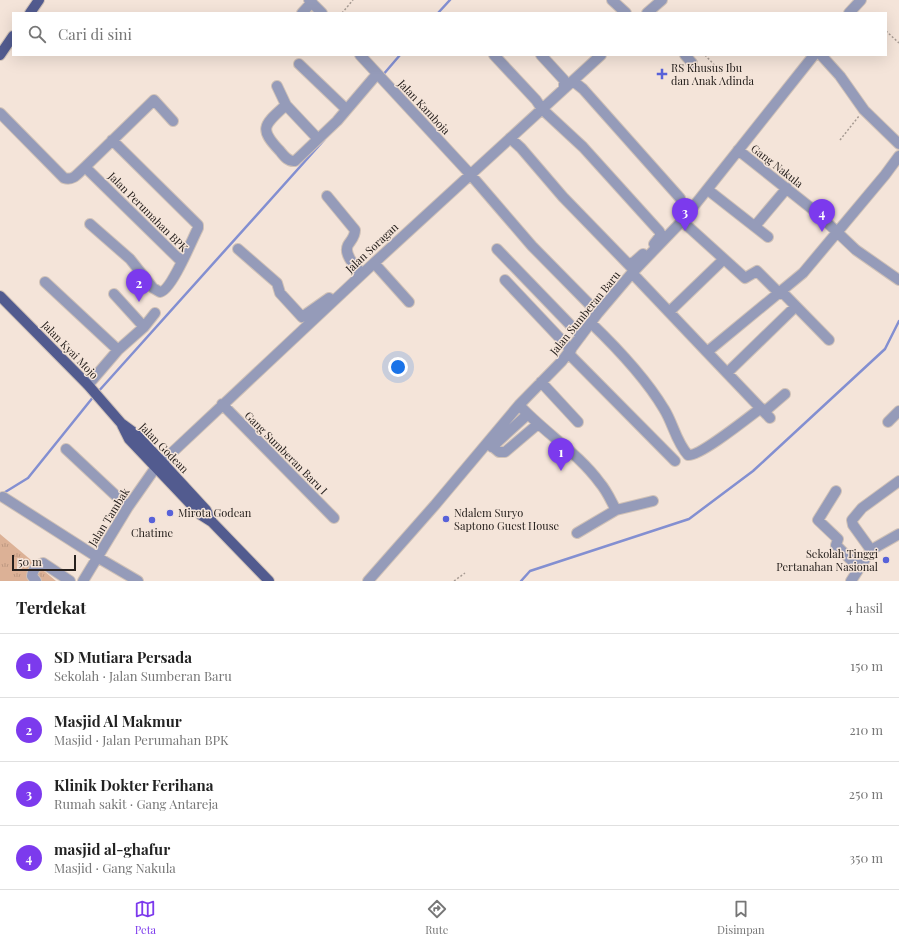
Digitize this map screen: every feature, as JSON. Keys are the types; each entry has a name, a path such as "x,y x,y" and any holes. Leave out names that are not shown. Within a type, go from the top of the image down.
{"main road":[{"path":"31,12 37,1"},
{"path":"0,55 12,37"},
{"name":"Jalan Kyai Mojo","path":"1,298 89,386 122,423"},
{"name":"Jalan Godean","path":"122,423 129,440 159,464 201,515 212,522 270,581"}],"street":[{"path":"612,0 625,12"},
{"path":"648,12 662,0"},
{"path":"850,12 862,0"},
{"path":"303,12 310,1 321,12"},
{"name":"Jalan Kamboja","path":"361,56 470,174 532,246 598,313"},
{"path":"495,56 536,100 542,109 583,147 659,231 661,235 660,238 634,262 632,269"},
{"path":"542,56 564,80 564,89"},
{"name":"Jalan Soragan","path":"159,464 470,174 600,56"},
{"name":"Jalan Sumberan Baru","path":"375,579 490,445 524,411 541,382 569,352 632,269 682,221 813,56"},
{"path":"822,56 840,76 864,110 899,144"},
{"path":"299,64 346,109"},
{"path":"286,105 268,124 266,136 287,158 293,162 318,140 346,109 380,78"},
{"path":"573,81 583,89 680,198"},
{"path":"277,86 286,105 318,140"},
{"path":"0,114 64,178 74,178 154,100 173,121"},
{"path":"510,138 521,148 563,197 632,269 669,312 765,413"},
{"name":"Jalan Perumahan BPK","path":"85,167 182,262 198,225 112,140"},
{"name":"Gang Nakula","path":"738,150 787,188 838,232 856,250 899,280"},
{"path":"707,352 781,293 803,273 899,156"},
{"path":"755,226 787,188"},
{"path":"708,190 768,237"},
{"path":"238,249 277,283 280,293 302,317 362,274 353,263 347,252 347,248 355,236 355,230 327,196"},
{"path":"682,221 744,278 756,271 758,272 829,340"},
{"path":"90,224 130,259 153,288 160,292 165,289 182,262"},
{"path":"497,249 581,336"},
{"path":"669,312 724,260"},
{"path":"374,263 409,302"},
{"path":"505,280 569,352 675,461"},
{"path":"45,282 118,350"},
{"path":"114,294 144,327"},
{"path":"727,373 795,307"},
{"path":"89,386 118,350 144,327 155,313"},
{"path":"591,323 630,363 654,394 664,409 680,444 688,455 693,455 706,448 765,413 785,394"},
{"path":"541,382 578,422"},
{"name":"Gang Sumberan Baru I","path":"222,404 334,518"},
{"path":"524,411 575,456 601,483 616,510"},
{"path":"888,422 899,412"},
{"path":"490,445 499,452 505,452 538,424"},
{"path":"66,449 128,507"},
{"name":"Jalan Tambak","path":"83,581 128,507 159,464"},
{"path":"871,550 852,520 862,508 899,481"},
{"path":"836,491 818,520 838,539 836,544 859,568"},
{"path":"3,497 97,557 138,581"},
{"path":"577,533 616,510 653,501"},
{"path":"851,581 871,550 899,534"},
{"path":"36,581 32,576 33,571 37,566 43,563 70,581"}],"path":[{"path":"343,12 353,0"},
{"path":"887,32 899,43"},
{"path":"706,56 722,73"},
{"path":"840,140 864,110"},
{"path":"454,581 465,573"}],"green space":[{"path":"0,534 56,581 0,581"}],"waterway":[{"path":"439,12 450,0"},
{"path":"382,76 399,56"},
{"path":"97,393 324,140"},
{"path":"521,581 530,571 689,519 753,471 885,349 899,321"},
{"path":"2,494 28,478 94,396"}],"place":[{"name":"RS Khusus Ibu dan Anak Adinda","path":"662,74"},
{"name":"Klinik Dokter Ferihana","path":"685,231"},
{"name":"masjid al-ghafur","path":"822,232"},
{"name":"Masjid Al Makmur","path":"139,302"},
{"name":"SD Mutiara Persada","path":"561,471"},
{"name":"Mirota Godean","path":"170,513"},
{"name":"Ndalem Suryo Saptono Guest House","path":"446,519"},
{"name":"Chatime","path":"152,520"},
{"name":"Sekolah Tinggi Pertanahan Nasional","path":"886,560"}]}
